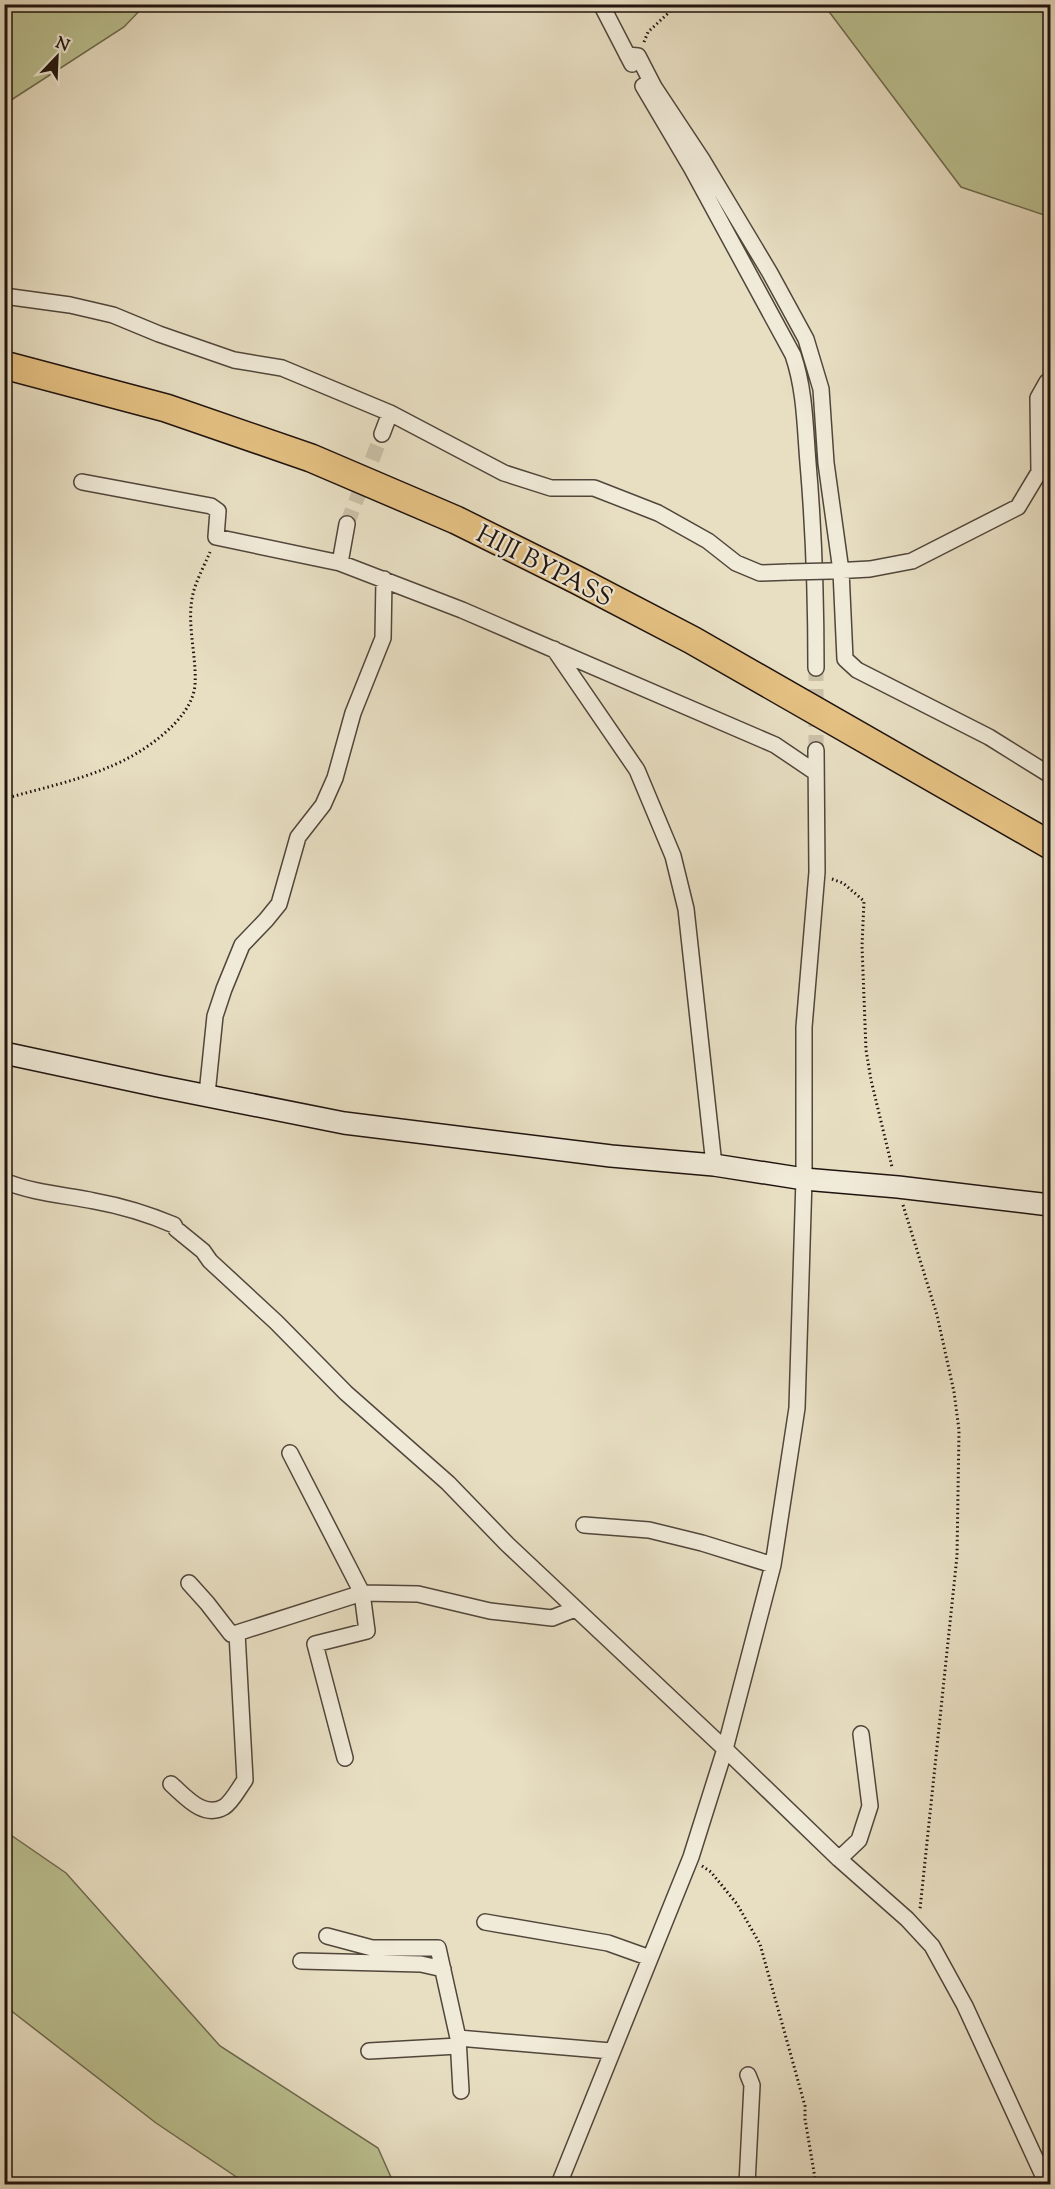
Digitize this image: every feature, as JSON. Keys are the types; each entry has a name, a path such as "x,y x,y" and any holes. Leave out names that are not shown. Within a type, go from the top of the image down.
{"highway":[{"name":"HIJI BYPASS","path":"4,366 166,408 311,458 456,520 692,640 1050,845"}],"street":[{"path":"601,4 703,161 770,273 806,339 821,389 845,659 856,670 989,737 1050,775"},
{"path":"633,56 652,104 692,170 793,355 800,376 805,409 815,549 816,668"},
{"path":"4,296 70,305 113,315 234,360 282,368 390,413 504,473 551,488 594,488 658,513 708,541 736,563 760,573 836,571 912,561 1018,507 1039,472 1038,398 1050,380"},
{"path":"382,434 390,413"},
{"path":"82,482 211,506 218,511 216,537 340,562 384,579 554,649 618,679 775,745 816,772"},
{"path":"340,562 347,524"},
{"path":"207,1094 215,1016 224,989 242,945 279,904 298,837 323,805 335,778 353,713 383,638 384,579"},
{"path":"554,649 636,770 673,856 686,909 714,1165"},
{"path":"559,2184 611,2051 692,1857 725,1749 773,1565 797,1408 804,1179 804,1027 818,872 816,750"},
{"path":"4,1053 344,1123 611,1156 714,1165 804,1179 898,1187 1050,1205"},
{"path":"4,1180 21,1187 143,1212 174,1225 276,1322 346,1393 448,1483 575,1609 839,1859 907,1919 932,1946 965,2006 1047,2184"},
{"path":"290,1453 362,1593 367,1631 315,1644 345,1758"},
{"path":"585,1526 649,1530 702,1543 773,1565"},
{"path":"189,1583 231,1634 362,1593 418,1594 490,1611 552,1618 575,1609"},
{"path":"171,1784 200,1808 210,1811 225,1806 245,1780 237,1633"},
{"path":"839,1859 859,1840 870,1806 861,1734"},
{"path":"485,1922 608,1943 650,1958"},
{"path":"327,1936 372,1948 438,1948 458,2042 461,2091"},
{"path":"301,1961 421,1964 443,1969"},
{"path":"369,2051 458,2042 611,2051"},
{"path":"747,2184 752,2085 748,2075"}],"path":[{"path":"633,56 648,33 678,4"},
{"path":"4,799 110,767 145,748 178,720 191,702 195,686 191,617 194,591 216,537"},
{"path":"818,872 843,883 864,901 862,946 866,1050 886,1147 915,1249 937,1315 954,1392 959,1430 957,1556 918,1932"},
{"path":"692,1857 711,1872 737,1904 760,1944 805,2106 805,2120 816,2184"}],"green space":[{"path":"5,4 145,5 124,27 5,104"},
{"path":"824,5 1050,5 1050,217 961,187"},
{"path":"5,1831 66,1873 220,2046 378,2148 394,2184 247,2184 156,2123 5,2006"}],"tunnel":[{"path":"347,524 382,434"},
{"path":"816,668 816,750"}]}
